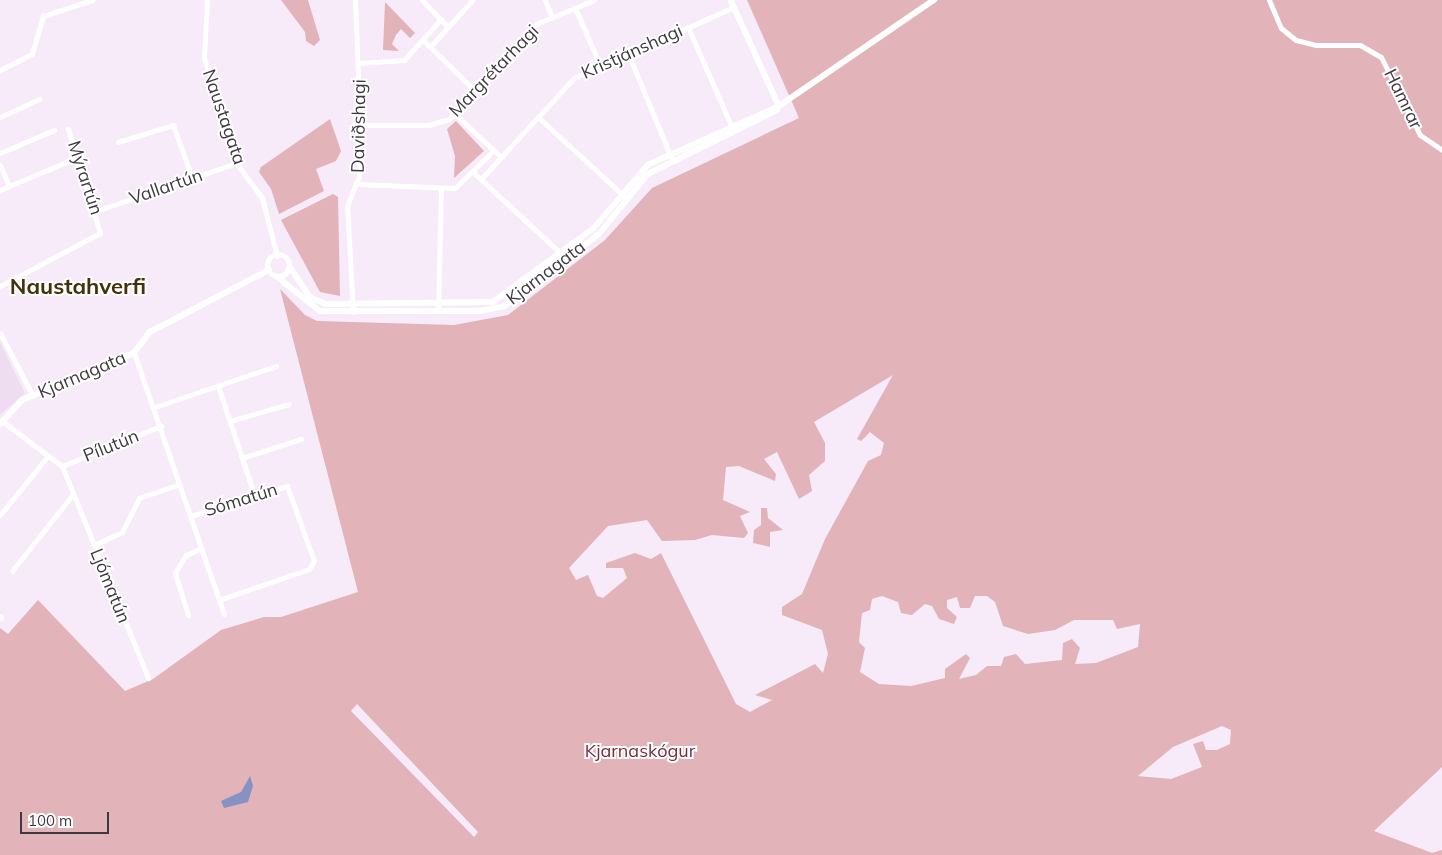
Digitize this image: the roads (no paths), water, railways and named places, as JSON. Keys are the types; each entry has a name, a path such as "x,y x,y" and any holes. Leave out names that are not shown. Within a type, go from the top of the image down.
{"street":[{"path":"0,70 32,54 43,16 92,0"},
{"name":"Naustagata","path":"207,0 204,58 236,163 262,198 277,256"},
{"name":"Daviðshagi","path":"353,312 347,206 357,184 360,125 360,62 354,51 355,0"},
{"path":"422,0 448,27"},
{"path":"430,47 472,0"},
{"path":"545,0 552,17"},
{"name":"Margrétarhagi","path":"360,125 429,125 454,114 536,24 594,0"},
{"path":"731,0 779,106"},
{"name":"Kjarnagata","path":"279,278 316,310 353,312 438,311 505,306 598,234 648,174 779,106 934,0"},
{"name":"Hamrar","path":"1269,0 1281,28 1296,40 1316,45 1360,45 1381,57 1420,135 1442,150"},
{"name":"Kristjánshagi","path":"481,179 574,78 734,7"},
{"path":"575,8 600,65"},
{"path":"360,62 401,61 423,40 440,19"},
{"path":"688,27 733,129"},
{"path":"423,40 475,91"},
{"path":"628,53 672,160"},
{"path":"0,117 39,99"},
{"path":"454,114 501,157"},
{"path":"538,117 627,200"},
{"path":"118,142 173,125 192,178"},
{"name":"Mýrartún","path":"0,286 97,237 101,227 68,129"},
{"name":"Kjarnagata","path":"290,267 314,300 352,304 493,302 600,222 640,172 670,154 733,129"},
{"path":"0,154 54,130"},
{"path":"357,184 440,189 458,187 474,173 494,150"},
{"path":"0,190 78,157"},
{"name":"Vallartún","path":"96,211 236,163"},
{"path":"0,165 9,186"},
{"path":"474,173 567,259"},
{"path":"438,311 440,189"},
{"path":"277,256 285,257 290,267 279,278 269,270 270,261 277,256"},
{"name":"Kjarnagata","path":"1,422 15,404 134,353 150,332 269,270"},
{"path":"0,333 33,396"},
{"name":"Sómatún","path":"134,353 155,407 224,614"},
{"path":"155,407 276,366"},
{"path":"218,386 254,494"},
{"path":"230,421 289,404"},
{"path":"1,422 62,466"},
{"name":"Pílutún","path":"62,466 161,426"},
{"path":"242,458 301,439"},
{"path":"0,515 47,456"},
{"name":"Ljómatún","path":"62,466 148,678"},
{"path":"94,545 122,532 139,498 180,484"},
{"name":"Sómatún","path":"191,516 254,494 287,486 313,566 219,600"},
{"path":"12,571 73,494"},
{"path":"188,615 175,572 186,555 202,548"}],"water":[{"path":"250,776 253,786 248,802 224,808 221,801 241,792"}],"district":[{"name":"Naustahverfi","path":"78,287"}],"park label":[{"name":"Kjarnaskógur","path":"640,751"}]}
